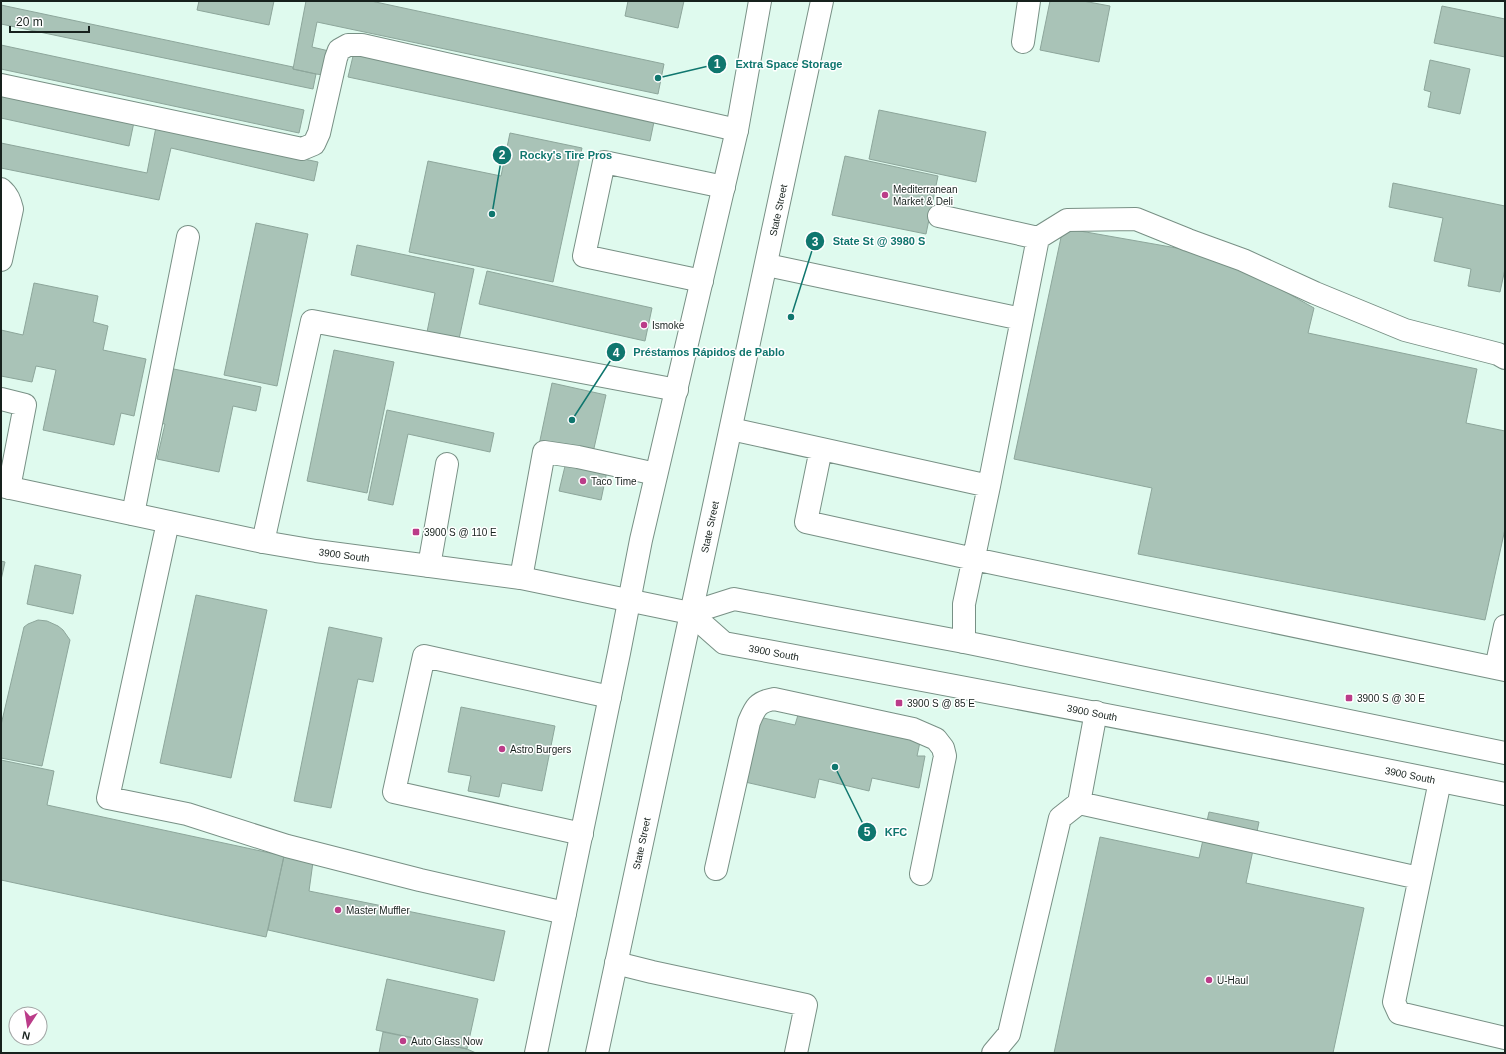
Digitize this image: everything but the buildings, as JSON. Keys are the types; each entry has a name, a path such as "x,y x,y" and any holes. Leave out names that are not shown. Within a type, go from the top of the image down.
{"main road":[{"path":"536,1053 641,540 737,130 760,1"},
{"name":"State Street","path":"597,1053 690,613 767,265 822,1"},
{"path":"1023,42 1029,1"},
{"path":"1,85 302,149 314,144 319,133 339,50 348,45 362,45 737,130"},
{"path":"702,281 584,256 604,162 724,187"},
{"path":"1,189 10,201 12,210 1,260"},
{"path":"938,216 1038,238 1067,220 1136,219 1243,260 1315,293 1405,330 1498,354 1505,358"},
{"path":"133,514 188,237"},
{"path":"964,642 964,604 990,486 1038,238"},
{"path":"767,265 1022,319"},
{"path":"263,542 312,321 677,390"},
{"path":"1,399 25,405 5,487"},
{"path":"731,429 990,486"},
{"path":"821,449 806,522 974,560 1501,669 1505,626"},
{"path":"521,578 544,452 578,457 656,474"},
{"path":"429,566 447,464"},
{"name":"3900 South","path":"5,487 263,542 316,551 521,578 690,613 734,599 964,642 1505,753"},
{"path":"168,522 108,798 187,814 287,846 420,880 565,913"},
{"name":"3900 South","path":"690,613 724,643 1096,712 1505,794"},
{"path":"582,834 394,792 424,656 610,697"},
{"path":"716,869 749,722 757,705 774,699 913,728 936,739 943,748 945,756 921,874"},
{"path":"993,1053 1009,1034 1060,818 1079,802 1096,712"},
{"path":"1440,781 1394,1002 1399,1012 1505,1038"},
{"path":"1079,802 1419,878"},
{"path":"616,963 806,1005 796,1053"}],"place":[{"name":"Extra Space Storage","path":"658,78"},
{"name":"Mediterranean Market & Deli","path":"885,195"},
{"name":"Rocky's Tire Pros","path":"492,214"},
{"name":"State St @ 3980 S","path":"791,317"},
{"name":"Ismoke","path":"644,325"},
{"name":"Préstamos Rápidos de Pablo","path":"572,420"},
{"name":"Taco Time","path":"583,481"},
{"name":"3900 S @ 110 E","path":"416,532"},
{"name":"3900 S @ 30 E","path":"1349,698"},
{"name":"3900 S @ 85 E","path":"899,703"},
{"name":"Astro Burgers","path":"502,749"},
{"name":"KFC","path":"835,767"},
{"name":"Master Muffler","path":"338,910"},
{"name":"U-Haul","path":"1209,980"},
{"name":"Auto Glass Now","path":"403,1041"}]}
